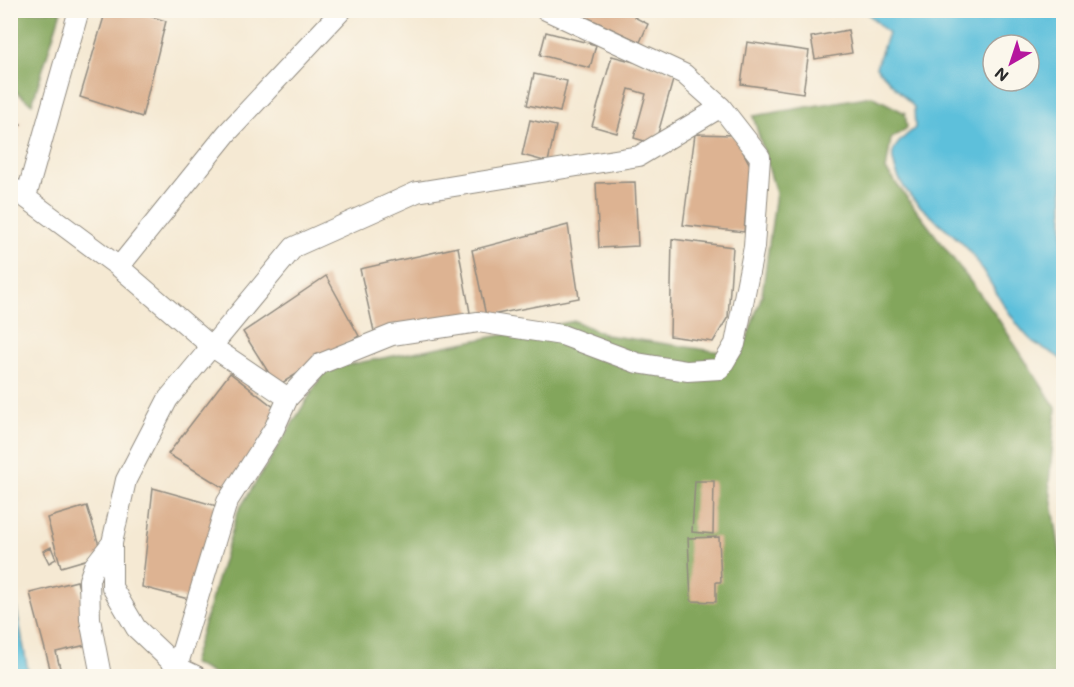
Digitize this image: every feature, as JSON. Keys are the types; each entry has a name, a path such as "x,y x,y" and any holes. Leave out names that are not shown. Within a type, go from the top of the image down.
{"lane":[{"path":"79,10 18,192 119,267 211,346 288,398"},
{"path":"119,267 227,133 342,10"},
{"path":"177,667 227,502 274,429 288,398 320,364 392,335 478,322 562,335 637,363 687,371 720,369 735,344 753,247 760,157 721,107 684,74 546,10"},
{"path":"196,676 177,667 136,628 112,587 112,543 126,480 168,399 294,247 417,192 639,156 721,107"},
{"path":"101,676 90,619 89,580 94,566 112,543"}],"green space":[{"path":"10,11 61,11 32,104 11,88"},
{"path":"872,96 905,113 907,128 891,139 886,170 995,314 1056,408 1049,483 1063,570 1063,676 217,676 192,663 238,511 326,369 575,321 606,335 741,355 762,295 776,193 753,116"}],"water":[{"path":"865,11 1063,11 1063,361 1025,334 967,248 917,203 898,177 893,160 894,150 915,128 914,107 876,67 888,33"},
{"path":"10,572 29,676 11,676"}],"building":[{"path":"106,10 128,10 166,21 142,117 80,97"},
{"path":"571,10 637,10 634,17 648,24 640,42"},
{"path":"848,30 852,53 815,59 811,37"},
{"path":"546,32 596,45 590,68 540,55"},
{"path":"747,42 809,51 803,93 741,84"},
{"path":"612,56 675,73 655,144 634,138 646,94 629,89 617,133 592,126"},
{"path":"534,74 567,81 560,112 527,105"},
{"path":"10,115 21,124 10,138"},
{"path":"530,120 556,126 548,162 522,155"},
{"path":"695,134 734,135 750,165 744,232 683,225"},
{"path":"635,182 638,246 599,248 596,183"},
{"path":"568,225 579,298 486,316 472,250"},
{"path":"672,239 733,247 728,317 713,342 670,336"},
{"path":"458,247 471,318 375,336 360,269"},
{"path":"326,276 359,336 277,386 243,332"},
{"path":"230,373 280,412 227,490 168,454"},
{"path":"695,481 714,481 713,534 692,532"},
{"path":"153,488 217,506 196,601 142,587"},
{"path":"87,506 102,555 61,567 47,518"},
{"path":"719,537 721,582 716,582 716,602 691,601 688,538"},
{"path":"51,547 56,559 49,563 43,551"},
{"path":"77,581 91,635 86,645 56,652 62,676 52,676 30,593"}]}
